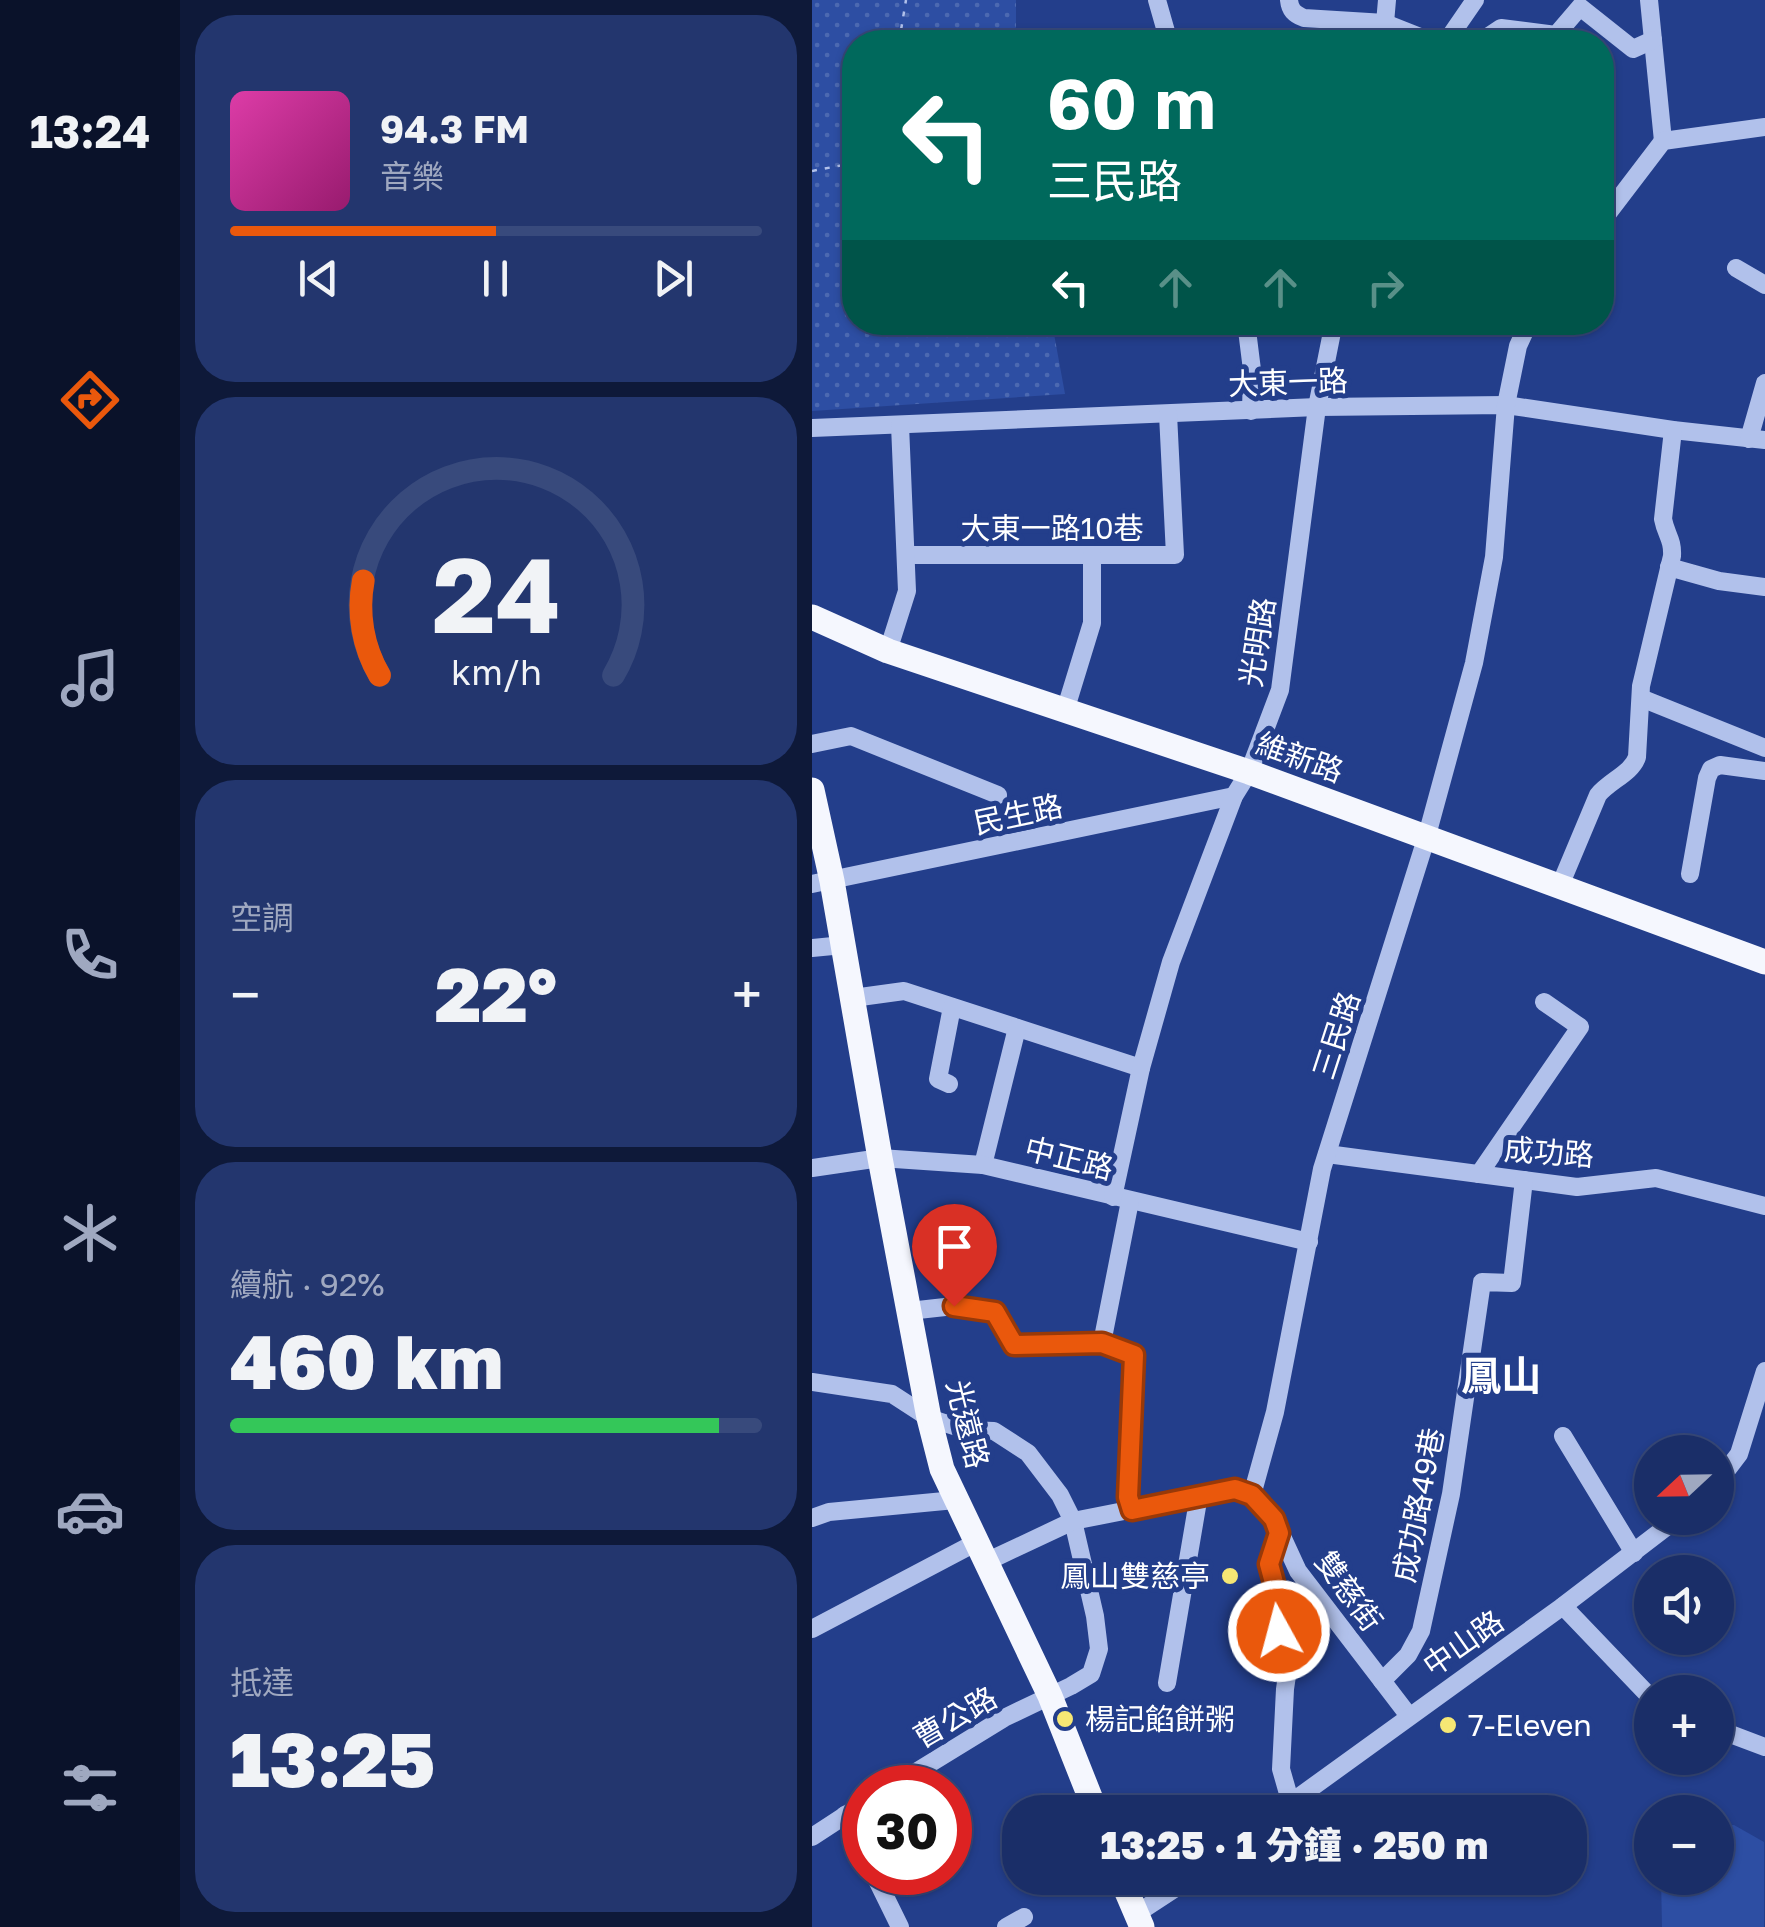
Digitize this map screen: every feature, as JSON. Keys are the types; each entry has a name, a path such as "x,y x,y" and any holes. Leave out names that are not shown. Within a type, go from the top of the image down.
{"main road":[{"name":"維新路","path":"812,617 888,651 1249,772 1764,962"},
{"name":"光遠路","path":"812,790 822,882 843,944 909,1312 942,1469 1050,1696 1089,1795"},
{"path":"1129,1895 1139,1920"}],"street":[{"path":"1156,0 1165,30"},
{"path":"1288,0 1296,15 1304,18 1385,23 1406,30"},
{"path":"1385,23 1388,0"},
{"path":"1454,30 1474,0"},
{"path":"1614,205 1662,141 1649,0"},
{"path":"1560,30 1580,6 1610,30"},
{"path":"1614,33 1634,49 1653,40"},
{"path":"1662,141 1764,127"},
{"path":"1736,268 1764,285"},
{"path":"1248,335 1251,411"},
{"name":"光明路","path":"1102,1343 1141,1068 1170,962 1280,690 1317,407 1331,335"},
{"name":"三民路","path":"1252,1495 1275,1412 1327,1154 1426,839 1474,662 1494,557 1506,404 1523,335"},
{"path":"1757,440 1764,383"},
{"name":"大東一路","path":"812,428 1317,407 1506,404 1757,440"},
{"name":"大東一路10巷","path":"907,555 1175,555 1168,414"},
{"path":"888,651 907,591 900,425"},
{"path":"1559,888 1598,794 1636,764 1641,686 1672,545 1662,520 1673,430"},
{"path":"1065,711 1092,623 1092,555"},
{"path":"1669,568 1764,587"},
{"path":"1641,698 1764,748"},
{"path":"812,744 851,736 998,795"},
{"path":"1690,874 1711,768 1720,765 1764,771"},
{"name":"民生路","path":"822,882 1234,796"},
{"path":"812,948 843,944"},
{"path":"853,998 904,991 1141,1068"},
{"path":"1479,1174 1580,1027 1544,1002"},
{"path":"949,1084 938,1080 952,1007"},
{"path":"983,1164 1017,1028"},
{"name":"成功路","path":"1327,1154 1577,1187 1656,1178 1764,1206"},
{"name":"中正路","path":"812,1168 880,1158 983,1164 1309,1242"},
{"name":"成功路49巷","path":"1382,1681 1408,1654 1420,1630 1451,1494 1482,1282 1512,1283 1524,1180"},
{"path":"909,1312 954,1306 995,1312 1014,1345 1102,1343 1134,1355 1128,1497 1132,1510"},
{"path":"1734,1461 1759,1402 1764,1371"},
{"name":"曹公路","path":"812,1382 892,1394 929,1418 966,1430 994,1430 1028,1453 1074,1521 1099,1649 1091,1674 1004,1718 927,1765"},
{"path":"1563,1436 1634,1552"},
{"path":"812,1629 982,1552 1074,1521 1235,1489 1252,1495"},
{"path":"1167,1682 1199,1495"},
{"name":"雙慈街","path":"1252,1495 1274,1519 1298,1571 1409,1716"},
{"path":"812,1518 829,1512 956,1500"},
{"path":"1279,1533 1269,1564 1288,1669 1280,1769 1283,1795"},
{"name":"中山路","path":"1302,1795 1656,1535"},
{"path":"1563,1606 1634,1679"},
{"path":"1734,1736 1764,1747"},
{"path":"812,1837 842,1816"},
{"path":"884,1895 900,1927"},
{"path":"1139,1920 1170,1895"},
{"path":"1006,1927 1024,1917"}],"path":[{"path":"902,30 906,0"},
{"path":"812,171 842,165"}],"shaded area":[{"path":"812,0 1016,0 1016,30 842,30 842,335 1054,335 1065,394 812,411"},
{"path":"1734,1825 1764,1842 1764,1927 1662,1927 1661,1895 1734,1895"}],"place":[{"name":"鳳山雙慈亭","path":"1230,1576"},
{"name":"楊記餡餅粥","path":"1065,1719"},
{"name":"7-Eleven","path":"1448,1725"}],"district":[{"name":"鳳山","path":"1501,1375"}],"route":[{"path":"954,1306 995,1312 1014,1345 1102,1343 1134,1355 1128,1497 1132,1510 1235,1489 1252,1495 1274,1519 1279,1533 1269,1571 1277,1594 1279,1631"}]}
